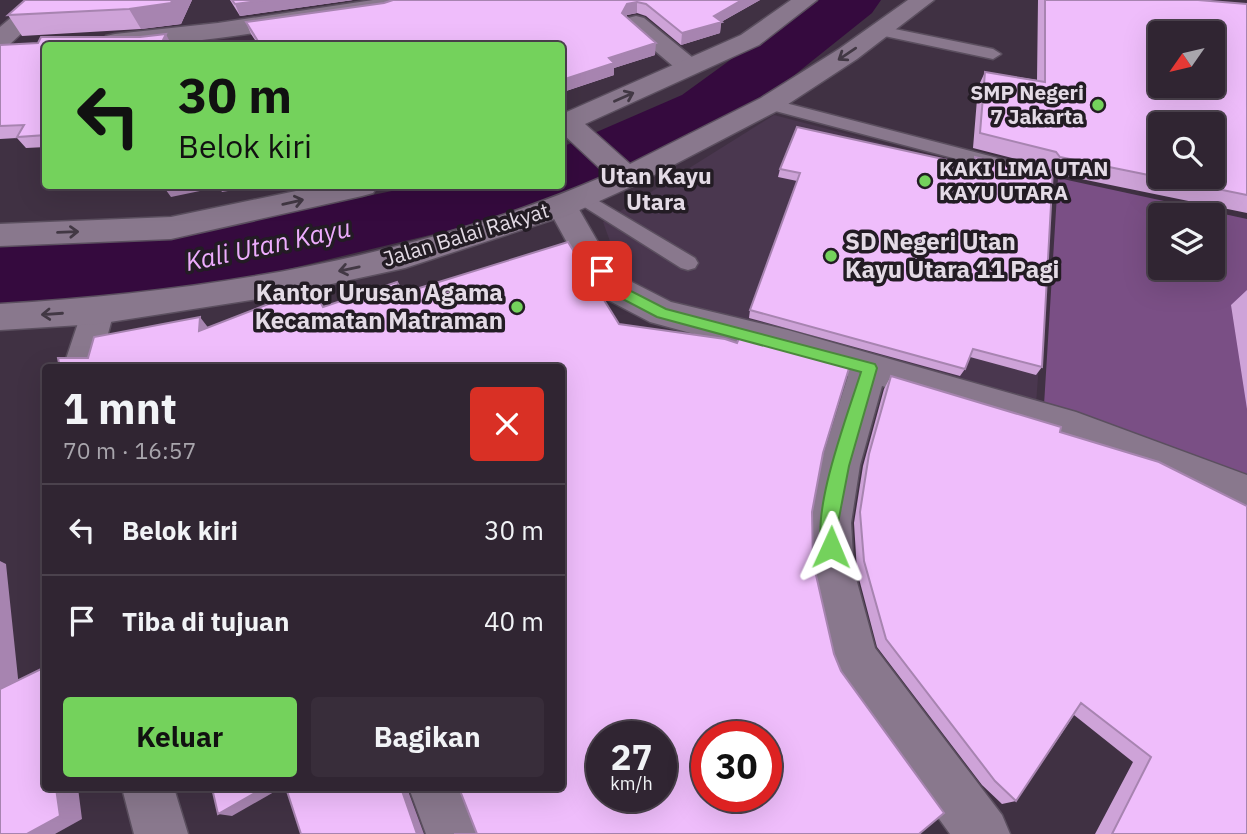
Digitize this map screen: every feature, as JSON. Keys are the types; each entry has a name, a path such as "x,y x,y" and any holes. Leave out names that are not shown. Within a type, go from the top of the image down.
{"street":[{"path":"0,40 46,0"},
{"path":"93,42 230,29 386,5 400,0"},
{"path":"621,171 568,126 750,40 806,0"},
{"name":"Jalan Balai Rakyat","path":"0,317 97,311 276,284 405,257 572,201 621,171 769,104 923,0"},
{"path":"636,23 689,67"},
{"path":"0,47 31,45"},
{"path":"0,235 171,228 348,189"},
{"path":"572,201 587,251 618,290 662,313 869,368 1076,428 1247,492"},
{"path":"82,364 97,311"},
{"path":"869,368 840,466 830,523 832,571 854,660 983,834"},
{"path":"149,791 162,834"},
{"path":"436,791 453,834"}],"lane":[{"path":"880,31 993,54"},
{"path":"769,104 1025,171"},
{"path":"572,201 688,263"}],"shaded area":[{"name":"SD Negeri Utan Kayu Utara 11 Pagi","path":"774,115 1052,188 1036,404 628,291 603,222"},
{"path":"1058,178 1173,203 1148,203 1148,280 1225,280 1225,214 1247,219 1247,485 1044,405"}],"building":[{"path":"25,0 172,0 171,3 129,9 8,15"},
{"path":"232,0 266,0 235,4"},
{"path":"393,0 742,0 714,16 722,22 682,33 646,4 627,4 622,13 656,43 609,58 614,63 565,79 565,42 258,42 246,22"},
{"path":"1045,0 1198,0 1247,4 1247,195 1217,189 1225,189 1225,112 1148,112 1148,175 1060,157 1056,152 980,133 985,72 1045,82"},
{"path":"166,34 162,42 42,42 42,135 17,137 24,125 0,126 0,45 38,43 41,37 140,37"},
{"name":"SD Negeri Utan Kayu Utara 11 Pagi","path":"797,127 975,166 975,157 1043,174 1053,169 1042,367 973,349 965,369 750,310 800,173 780,169"},
{"path":"568,242 619,324 737,343 740,336 850,365 823,453 812,512 813,562 834,654 841,671 944,813 919,834 477,834 460,791 565,791 565,364 59,364 58,358 88,358 94,337 200,317 199,331 312,287 323,307 397,282 403,293"},
{"path":"891,376 1061,427 1060,432 1159,462 1247,506 1247,834 1112,834 1151,757 1081,703 1016,801 995,781 886,639 864,561 860,512 869,454"},
{"path":"41,669 42,791 56,791 60,816 27,834 0,834 0,689"},
{"path":"213,791 259,791 218,814"},
{"path":"287,791 402,791 417,834 301,834"}],"waterway":[{"name":"Kali Utan Kayu","path":"565,174 707,110 851,0"},
{"name":"Kali Utan Kayu","path":"0,275 180,265 519,189"}],"place":[{"name":"SMP Negeri 7 Jakarta","path":"1098,105"},
{"name":"KAKI LIMA UTAN KAYU UTARA","path":"925,181"},
{"name":"SD Negeri Utan Kayu Utara 11 Pagi","path":"831,256"},
{"name":"Kantor Urusan Agama Kecamatan Matraman","path":"517,307"}],"district":[{"name":"Utan Kayu Utara","path":"656,189"}],"route":[{"path":"602,271 618,290 662,313 788,344 869,368 840,466 830,523 831,547"}]}
